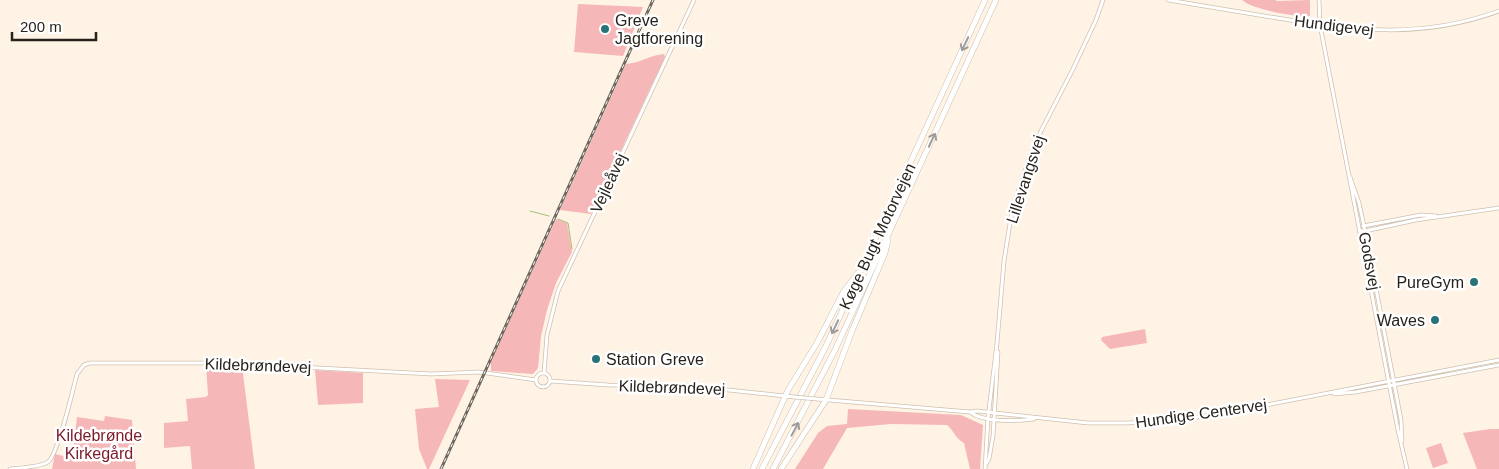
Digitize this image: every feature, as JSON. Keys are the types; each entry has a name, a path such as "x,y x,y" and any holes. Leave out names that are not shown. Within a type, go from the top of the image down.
{"highway":[{"name":"Køge Bugt Motorvejen","path":"762,469 808,384 985,0"},
{"name":"Køge Bugt Motorvejen","path":"773,469 823,373 996,0"},
{"path":"781,469 826,400 852,331 886,253 890,232"},
{"path":"753,469 785,396 844,291 863,267"}],"street":[{"name":"Vejleåvej","path":"544,373 547,334 558,291 694,0"},
{"name":"Lillevangsvej","path":"985,467 988,412 1006,248 1016,196 1029,158 1096,20 1103,0"},
{"name":"Hundigevej","path":"1168,0 1320,25 1377,31 1423,29 1454,24 1499,11"},
{"name":"Godsvej","path":"1318,0 1320,25 1359,231 1389,386 1408,469"},
{"name":"Godsvej","path":"1347,166 1364,226 1395,385 1401,420 1402,446"},
{"path":"1359,231 1365,232 1440,217 1499,208"},
{"path":"1359,231 1364,226 1421,215 1440,217"},
{"name":"Lillevangsvej","path":"985,467 991,448 994,419 997,342"},
{"name":"Hundige Centervej","path":"794,397 988,412 1088,423 1169,421 1220,414 1499,360"},
{"name":"Kildebrøndevej","path":"10,469 48,462 56,447 77,374 84,365 90,363 226,363 431,374 479,372 536,380"},
{"name":"Hundige Centervej","path":"1331,393 1356,392 1499,365"},
{"path":"544,373 550,381 546,386 542,387 537,384 536,380 537,376 544,373"},
{"name":"Kildebrøndevej","path":"550,381 608,385 691,386 794,397"},
{"name":"Hundige Centervej","path":"970,412 975,416 1012,421 1040,419"}],"green space":[{"path":"1242,0 1310,0 1310,16 1296,16 1275,12 1255,7"},
{"name":"Greve Jagtforening","path":"578,4 643,7 623,56 574,52"},
{"path":"664,54 665,57 591,214 560,210 626,64"},
{"path":"556,219 567,223 572,252 556,283 547,310 541,336 538,368 533,374 491,371 491,362"},
{"path":"1145,329 1147,343 1110,349 1101,340 1102,337"},
{"path":"206,365 242,366 255,469 192,469 190,446 164,448 164,423 188,421 186,399 206,397 208,395"},
{"path":"315,370 363,373 363,403 318,405"},
{"path":"435,379 470,380 429,469 427,469 419,449 415,409 439,407"},
{"path":"848,409 961,415 983,425 980,469 970,469 964,443 947,425 891,424 847,428 823,469 795,469 818,433 827,426 847,424"},
{"name":"Kildebrønde Kirkegård","path":"105,416 132,420 136,469 52,469 55,454 72,458 77,417 104,421"},
{"path":"1499,429 1499,469 1477,469 1463,433"},
{"path":"1441,443 1448,463 1433,468 1426,448"}],"waterway":[{"path":"530,211 549,216"},
{"path":"558,219 568,223 572,249"}],"railway":[{"path":"441,469 653,0"}],"place":[{"name":"Greve Jagtforening","path":"605,29"},
{"name":"PureGym","path":"1474,282"},
{"name":"Waves","path":"1435,320"},
{"name":"Station Greve","path":"596,359"}]}
